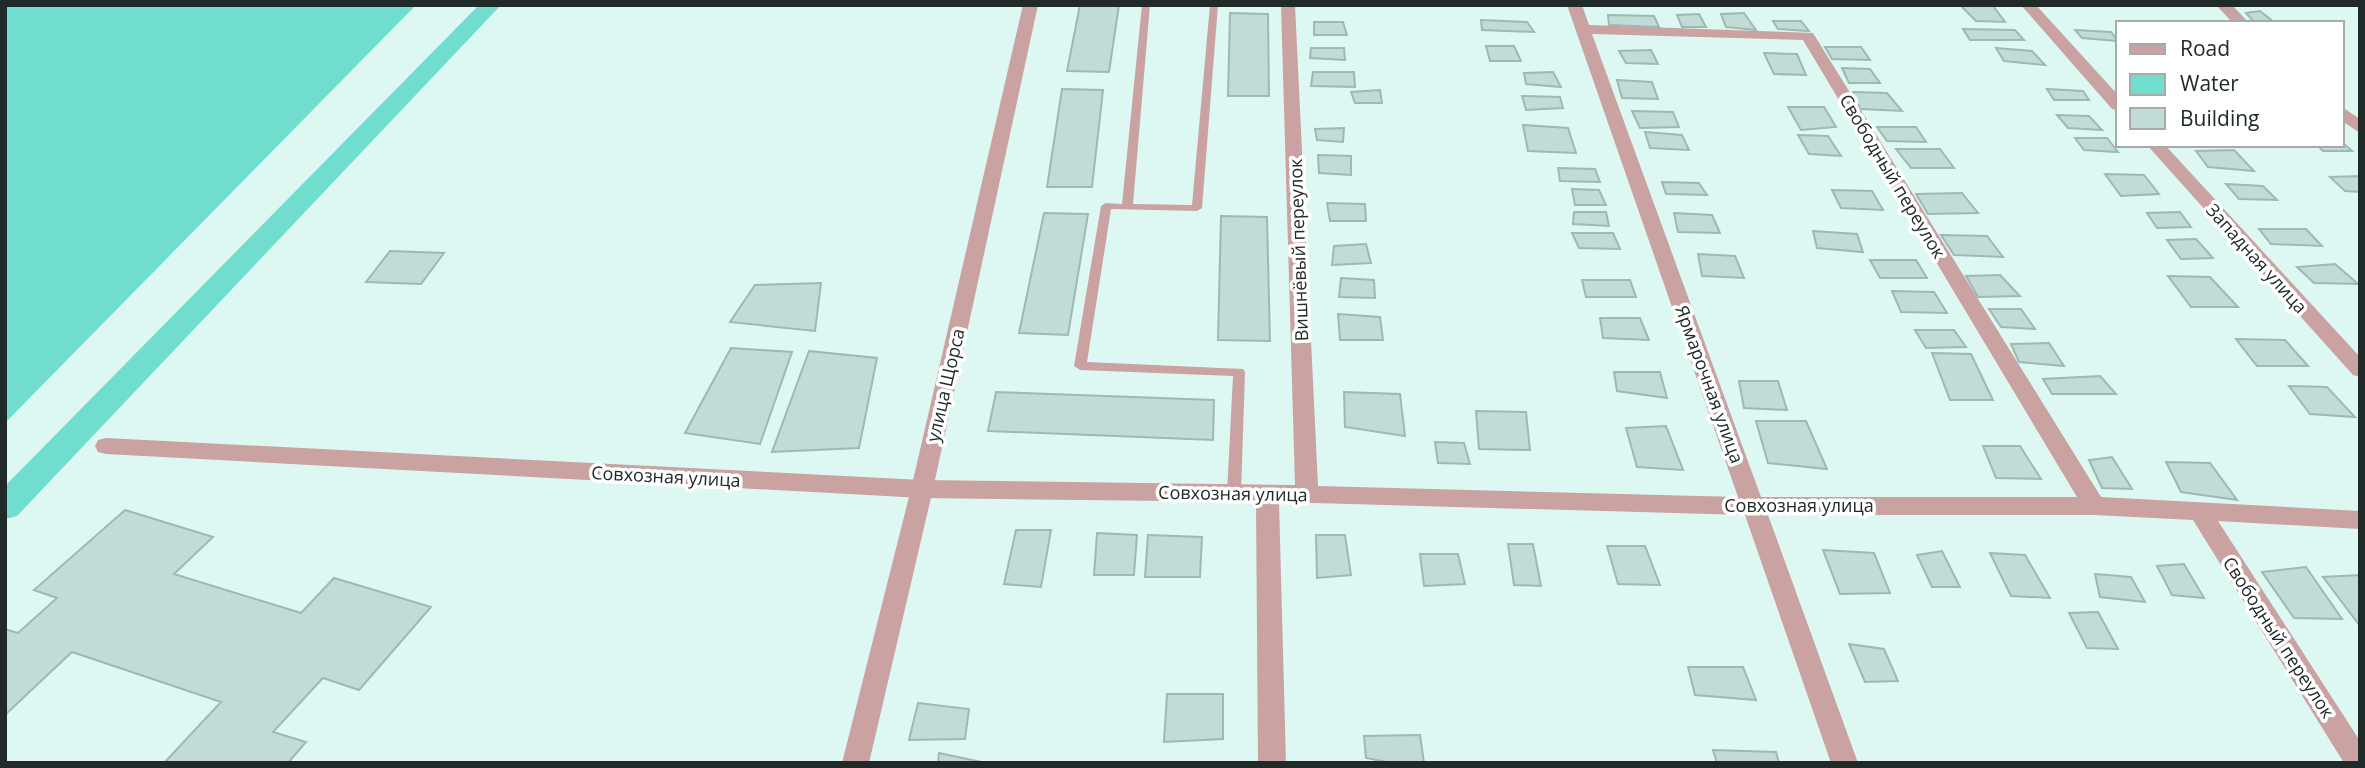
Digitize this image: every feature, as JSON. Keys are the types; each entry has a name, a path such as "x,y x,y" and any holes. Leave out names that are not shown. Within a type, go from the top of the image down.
{"street":[{"name":"улица Щорса","path":"855,763 922,489 1031,5"},
{"name":"Вишнёвый переулок","path":"1288,5 1307,494"},
{"name":"Ярмарочная улица","path":"1574,5 1845,763"},
{"path":"2028,5 2116,103"},
{"path":"2223,5 2240,21"},
{"name":"Свободный переулок","path":"1584,29 1808,36 2094,506"},
{"path":"2344,114 2360,128"},
{"name":"Западная улица","path":"2157,147 2360,370"},
{"name":"Совхозная улица","path":"106,446 922,489 1307,494 1753,506 2094,506 2360,520"},
{"path":"1267,494 1272,763"},
{"name":"Свободный переулок","path":"2199,511 2359,763"}],"lane":[{"path":"1127,207 1146,5"},
{"path":"1214,5 1197,208 1106,206 1080,366 1239,372 1234,493"}],"water":[{"path":"5,5 416,5 5,423"}],"building":[{"path":"1080,5 1119,5 1109,72 1067,71"},
{"path":"1961,6 1993,6 2005,22 1976,21"},
{"path":"2260,11 2273,21 2253,21 2246,13"},
{"path":"1230,13 1268,14 1269,96 1228,96"},
{"path":"1744,13 1756,30 1726,27 1721,14"},
{"path":"1699,14 1706,27 1682,27 1677,15"},
{"path":"1608,15 1654,16 1659,27 1609,25"},
{"path":"1481,20 1527,22 1534,32 1482,30"},
{"path":"1773,21 1801,21 1809,31 1778,29"},
{"path":"1314,22 1343,22 1347,35 1314,35"},
{"path":"1963,29 2015,30 2024,40 1970,40"},
{"path":"2075,30 2111,32 2116,41 2082,38"},
{"path":"1486,46 1514,46 1521,61 1490,61"},
{"path":"1825,47 1861,47 1870,60 1832,59"},
{"path":"1311,48 1344,48 1345,60 1310,58"},
{"path":"1996,48 2032,51 2045,65 2004,61"},
{"path":"1651,50 1658,64 1626,63 1619,51"},
{"path":"1764,53 1797,54 1806,75 1774,74"},
{"path":"1842,68 1870,69 1880,83 1849,83"},
{"path":"1313,72 1354,72 1355,87 1311,86"},
{"path":"1553,72 1561,87 1526,84 1524,73"},
{"path":"1617,80 1652,82 1658,99 1622,98"},
{"path":"1062,89 1103,90 1092,187 1047,187"},
{"path":"2047,89 2083,91 2089,100 2054,100"},
{"path":"1380,90 1382,103 1355,103 1351,92"},
{"path":"1853,92 1887,93 1902,111 1860,109"},
{"path":"1522,96 1560,97 1563,108 1526,110"},
{"path":"1788,107 1824,107 1836,127 1801,130"},
{"path":"1632,111 1673,112 1679,127 1640,128"},
{"path":"2057,115 2089,116 2102,130 2068,128"},
{"path":"1523,125 1568,128 1576,153 1528,151"},
{"path":"1877,127 1916,127 1926,142 1887,141"},
{"path":"1344,128 1343,142 1317,140 1315,129"},
{"path":"1645,132 1682,135 1689,150 1650,148"},
{"path":"1798,135 1828,136 1841,156 1809,154"},
{"path":"2075,138 2107,138 2118,152 2084,150"},
{"path":"2344,144 2352,151 2323,151 2319,147 2344,147"},
{"path":"1896,149 1940,149 1954,168 1911,168"},
{"path":"2234,150 2254,171 2208,167 2196,151"},
{"path":"1318,155 1351,156 1351,175 1319,173"},
{"path":"1558,168 1595,169 1600,182 1560,181"},
{"path":"2105,174 2144,175 2159,194 2121,196"},
{"path":"2360,176 2360,192 2345,191 2330,177"},
{"path":"1662,182 1699,183 1707,195 1666,194"},
{"path":"2226,184 2263,186 2277,200 2239,199"},
{"path":"1572,189 1599,190 1606,205 1575,205"},
{"path":"1832,190 1872,191 1883,210 1841,208"},
{"path":"1962,193 1978,213 1928,214 1916,194"},
{"path":"1327,203 1365,204 1366,221 1330,221"},
{"path":"1574,212 1606,212 1609,226 1573,224"},
{"path":"2180,212 2191,227 2157,228 2147,213"},
{"path":"1044,213 1088,214 1068,335 1019,333"},
{"path":"1674,213 1712,215 1720,233 1678,232"},
{"path":"1221,216 1267,217 1270,341 1218,340"},
{"path":"2259,229 2306,229 2322,246 2271,244"},
{"path":"1813,231 1857,234 1863,252 1817,248"},
{"path":"1572,233 1613,233 1620,249 1579,248"},
{"path":"1941,235 1987,236 2003,257 1954,255"},
{"path":"2196,239 2213,258 2181,259 2167,240"},
{"path":"1366,244 1371,263 1332,265 1334,246"},
{"path":"390,251 444,253 421,284 366,282"},
{"path":"1698,254 1735,256 1744,278 1702,276"},
{"path":"1870,260 1916,260 1927,278 1880,278"},
{"path":"2335,264 2358,284 2314,283 2297,267"},
{"path":"2000,275 2020,296 1978,297 1966,276"},
{"path":"2168,276 2210,277 2238,307 2191,307"},
{"path":"1341,278 1374,280 1375,298 1339,297"},
{"path":"1582,280 1630,280 1636,297 1586,297"},
{"path":"821,283 815,331 730,322 755,285"},
{"path":"1892,291 1934,292 1947,313 1901,312"},
{"path":"1989,309 2021,309 2035,329 2001,327"},
{"path":"1338,314 1380,317 1383,340 1340,340"},
{"path":"1600,318 1640,318 1649,340 1603,338"},
{"path":"1915,330 1954,330 1966,347 1926,348"},
{"path":"2236,339 2285,340 2308,366 2257,366"},
{"path":"2049,343 2064,366 2019,362 2011,344"},
{"path":"731,348 792,352 760,444 685,433"},
{"path":"809,351 877,358 859,448 772,452"},
{"path":"1932,353 1971,354 1993,400 1950,400"},
{"path":"1614,372 1660,372 1667,398 1617,391"},
{"path":"2100,376 2116,394 2052,394 2043,379"},
{"path":"1739,381 1778,381 1787,410 1744,408"},
{"path":"2289,386 2327,387 2355,417 2310,414"},
{"path":"996,392 1214,400 1213,440 988,431"},
{"path":"1344,392 1400,394 1405,436 1345,427"},
{"path":"1476,411 1526,412 1530,450 1479,449"},
{"path":"1756,421 1806,421 1827,469 1768,463"},
{"path":"1666,426 1683,470 1637,467 1626,428"},
{"path":"1435,442 1464,443 1470,464 1438,463"},
{"path":"1983,446 2020,446 2041,479 1996,478"},
{"path":"2112,457 2132,489 2102,488 2089,460"},
{"path":"2166,462 2210,463 2237,500 2181,492"},
{"path":"125,510 213,537 174,574 301,613 334,578 431,607 359,690 323,678 273,732 306,742 288,763 164,763 221,702 72,652 5,715 5,629 18,633 57,598 34,590"},
{"path":"1016,530 1051,530 1041,587 1004,584"},
{"path":"1097,533 1137,535 1134,575 1094,575"},
{"path":"1148,535 1202,537 1200,577 1145,577"},
{"path":"1316,535 1345,535 1351,575 1317,578"},
{"path":"1508,544 1533,544 1541,586 1514,585"},
{"path":"1607,546 1645,546 1660,585 1618,584"},
{"path":"1823,550 1874,553 1890,593 1840,594"},
{"path":"1942,551 1960,587 1932,587 1917,555"},
{"path":"1990,553 2025,555 2050,598 2011,596"},
{"path":"1420,554 1458,554 1465,584 1424,586"},
{"path":"2184,564 2204,598 2172,595 2157,566"},
{"path":"2306,567 2342,619 2294,618 2262,572"},
{"path":"2095,574 2131,577 2145,602 2100,597"},
{"path":"2360,575 2360,626 2323,577"},
{"path":"2098,612 2118,649 2087,648 2069,613"},
{"path":"1849,644 1884,649 1898,681 1865,682"},
{"path":"1688,667 1743,667 1756,700 1695,695"},
{"path":"1167,694 1223,694 1223,739 1164,742"},
{"path":"918,703 969,709 965,739 909,740"},
{"path":"1420,735 1424,763 1392,763 1366,758 1364,736"},
{"path":"1713,750 1776,752 1779,763 1717,763"},
{"path":"939,753 986,763 938,763"}],"waterway":[{"path":"5,507 491,5"}]}
